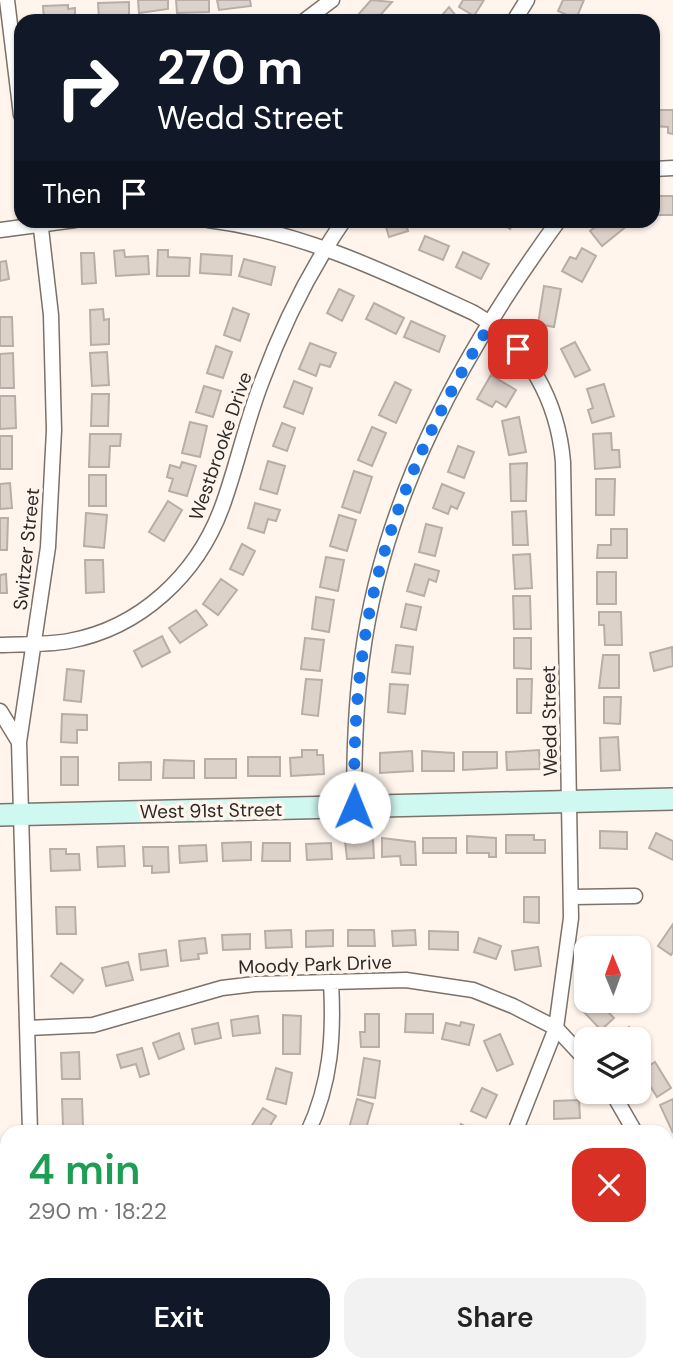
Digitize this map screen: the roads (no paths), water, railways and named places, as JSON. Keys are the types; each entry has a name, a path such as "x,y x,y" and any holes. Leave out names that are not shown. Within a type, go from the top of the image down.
{"street":[{"path":"7,0 11,61"},
{"path":"313,14 331,0"},
{"name":"Switzer Street","path":"30,1125 19,742 48,547 54,430 51,315 41,228"},
{"path":"252,228 326,248 491,323"},
{"name":"Westbrooke Drive","path":"0,645 71,640 126,621 151,605 192,564 222,508 261,382 280,334 339,228"},
{"path":"354,807 356,708 362,656 386,545 428,435 491,323 554,228"},
{"name":"Wedd Street","path":"491,323 533,369 551,405 562,447 573,897 556,1027 518,1125"},
{"path":"0,711 19,742"},
{"name":"West 91st Street","path":"0,815 673,799"},
{"path":"573,897 635,896"},
{"path":"311,1125 325,1089 331,1057 331,982"},
{"name":"Moody Park Drive","path":"28,1028 93,1025 222,988 255,984 435,982 473,990 556,1027 574,1047"},
{"path":"619,1104 631,1125"}]}
